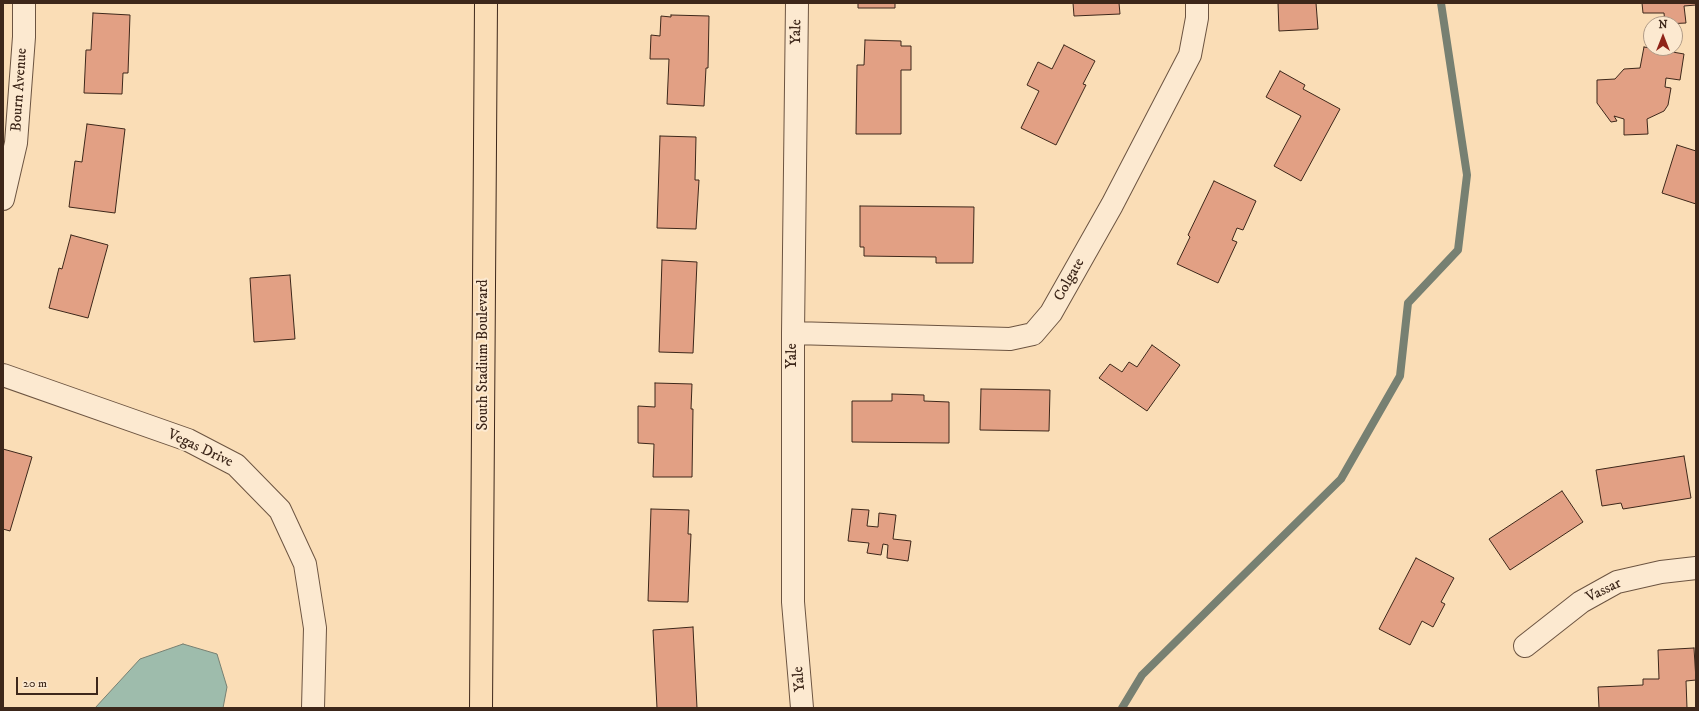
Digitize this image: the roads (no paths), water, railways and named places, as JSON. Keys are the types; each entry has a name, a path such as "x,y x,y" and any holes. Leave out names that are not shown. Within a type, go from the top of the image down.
{"main road":[{"name":"South Stadium Boulevard","path":"481,708 486,3"}],"street":[{"name":"Bourn Avenue","path":"3,199 16,143 24,37 24,3"},
{"name":"Yale","path":"797,3 793,333 793,602 802,708"},
{"name":"Colgate","path":"793,333 1010,339 1033,334 1052,314 1112,205 1190,55 1197,18 1197,3"},
{"name":"Vegas Drive","path":"3,375 188,440 236,465 280,510 305,564 315,628 313,708"},
{"name":"Vassar","path":"1526,646 1581,602 1616,582 1661,572 1696,568"}],"waterway":[{"path":"1122,708 1142,675 1341,479 1400,376 1408,303 1458,250 1467,175 1441,3"}]}
